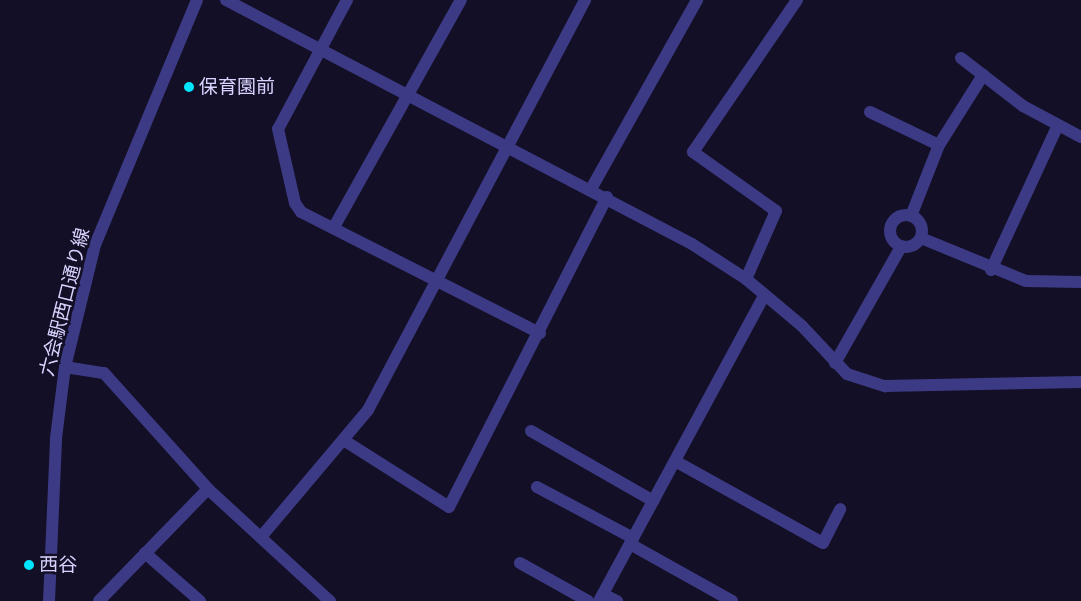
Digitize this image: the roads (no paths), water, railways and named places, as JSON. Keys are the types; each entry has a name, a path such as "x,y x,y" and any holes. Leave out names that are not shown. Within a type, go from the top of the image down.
{"street":[{"name":"六会駅西口通り線","path":"49,601 56,438 65,366 95,245 197,0"},
{"path":"226,0 323,47 607,197 746,279 802,326 846,374 885,386 1081,382"},
{"path":"347,0 278,129 294,203 302,212 540,333"},
{"path":"334,227 461,0"},
{"path":"261,537 345,441 392,369 585,0"},
{"path":"591,189 697,0"},
{"path":"746,279 776,211 693,152 798,0"},
{"path":"961,58 1057,127 1081,137"},
{"path":"911,216 939,145 983,75"},
{"path":"870,112 939,145"},
{"path":"991,270 1057,127"},
{"path":"345,441 449,507 540,333 607,197"},
{"path":"911,216 919,222 921,238 910,247 901,247 892,241 890,226 896,218 911,216"},
{"path":"921,238 991,270 1026,281 1081,282"},
{"path":"835,363 883,286 901,247"},
{"path":"617,601 601,597 764,296"},
{"path":"65,366 104,373 208,489 330,601"},
{"path":"531,431 653,501"},
{"path":"674,462 823,543 840,510"},
{"path":"537,487 732,601"},
{"path":"99,601 208,489"},
{"path":"145,553 200,601"},
{"path":"520,563 588,601"}],"place":[{"name":"保育園前","path":"189,87"},
{"name":"西谷","path":"29,565"}]}
